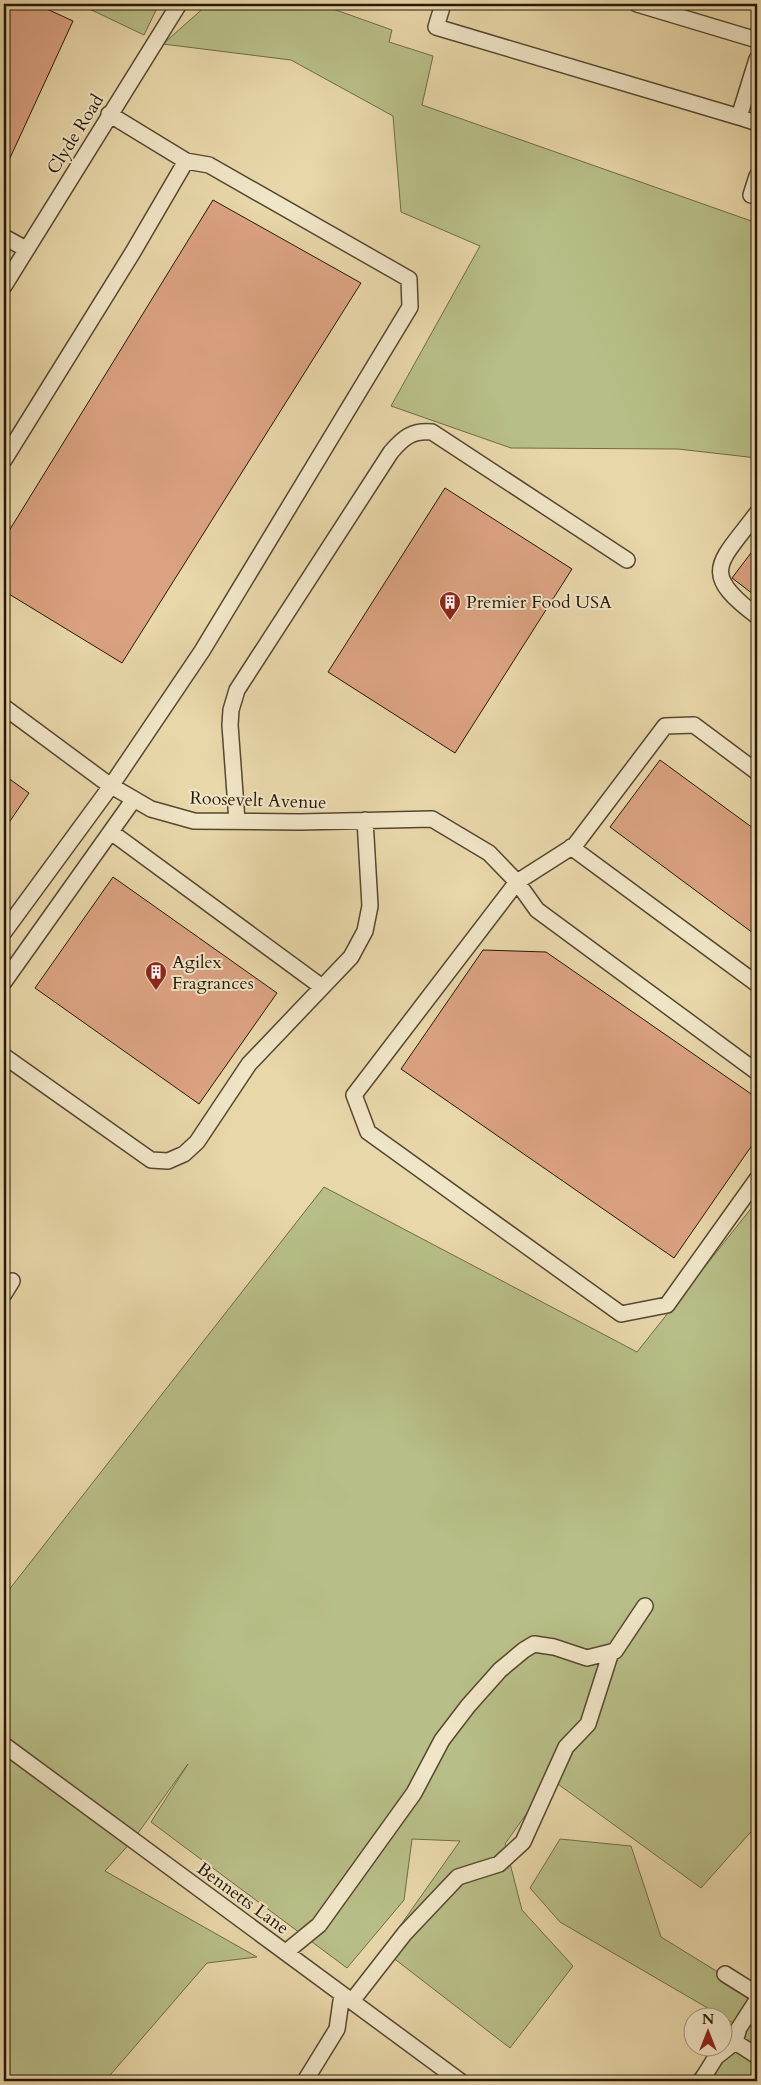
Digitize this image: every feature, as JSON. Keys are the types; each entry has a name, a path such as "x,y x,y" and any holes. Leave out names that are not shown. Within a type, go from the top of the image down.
{"street":[{"name":"Clyde Road","path":"4,286 9,267 26,249 179,4"},
{"path":"443,4 436,27 757,123"},
{"path":"637,4 757,40"},
{"path":"738,117 757,59"},
{"path":"4,932 111,786 202,651 410,307 409,280 209,165 186,161 109,114"},
{"path":"4,460 133,252 186,161"},
{"path":"751,195 757,176"},
{"path":"4,237 26,249"},
{"path":"237,822 230,725 231,710 237,690 391,452 402,439 422,431 432,432 627,560"},
{"path":"757,513 723,558 720,572 724,587 733,598 757,616"},
{"name":"Roosevelt Avenue","path":"4,707 111,786 150,809 194,821 432,819 489,853 517,882 537,910 757,1072"},
{"path":"757,772 694,725 665,726 571,847 517,882 354,1095 368,1132 621,1314 666,1305 757,1179"},
{"path":"4,982 134,799"},
{"path":"4,1056 151,1160 168,1161 184,1154 197,1142 249,1064 351,956 365,931 370,906 365,820"},
{"path":"111,832 322,987"},
{"path":"571,847 757,984"},
{"path":"4,1294 12,1281"},
{"path":"286,1952 318,1925 414,1794 442,1740 468,1706 500,1670 534,1644 554,1647 587,1658 615,1651 645,1606"},
{"path":"305,2081 337,2029 347,1997 405,1933 458,1877 499,1864 523,1842 566,1747 588,1724 611,1652"},
{"name":"Bennetts Lane","path":"4,1745 460,2081"},
{"path":"726,1974 757,1994"},
{"path":"701,2081 716,2057 735,2042 739,2028 757,2000"},
{"path":"735,2042 757,2056"}],"green space":[{"path":"79,4 159,4 144,35"},
{"path":"208,4 319,4 392,30 389,42 433,56 422,105 757,223 757,458 678,449 511,448 391,406 480,246 401,212 393,116 291,60 163,44"},
{"path":"324,1187 637,1352 757,1201 757,1825 701,1888 551,1779 505,1844 522,1910 573,1966 510,2048 383,1950 460,1841 412,1839 404,1900 347,1968 151,1822 188,1764 133,1840 105,1871 257,1957 207,1963 105,2081 4,2081 4,1592 8,1591"},
{"path":"560,1839 631,1846 661,1937 757,1996 757,2081 689,2081 708,2058 734,2058 734,2008 708,2008 560,1922 530,1888"}],"building":[{"path":"4,4 36,4 73,21 4,171"},
{"path":"213,200 361,283 122,663 4,591 4,539"},
{"name":"Premier Food USA","path":"445,488 572,569 455,753 328,672"},
{"path":"757,545 757,597 732,578"},
{"path":"660,760 757,831 757,936 610,827"},
{"path":"4,775 29,793 4,830"},
{"name":"Agilex Fragrances","path":"113,877 277,993 199,1104 35,988"},
{"path":"483,950 546,952 757,1098 757,1138 674,1258 401,1069"}],"place":[{"name":"Premier Food USA","path":"450,621"},
{"name":"Agilex Fragrances","path":"156,991"}]}
